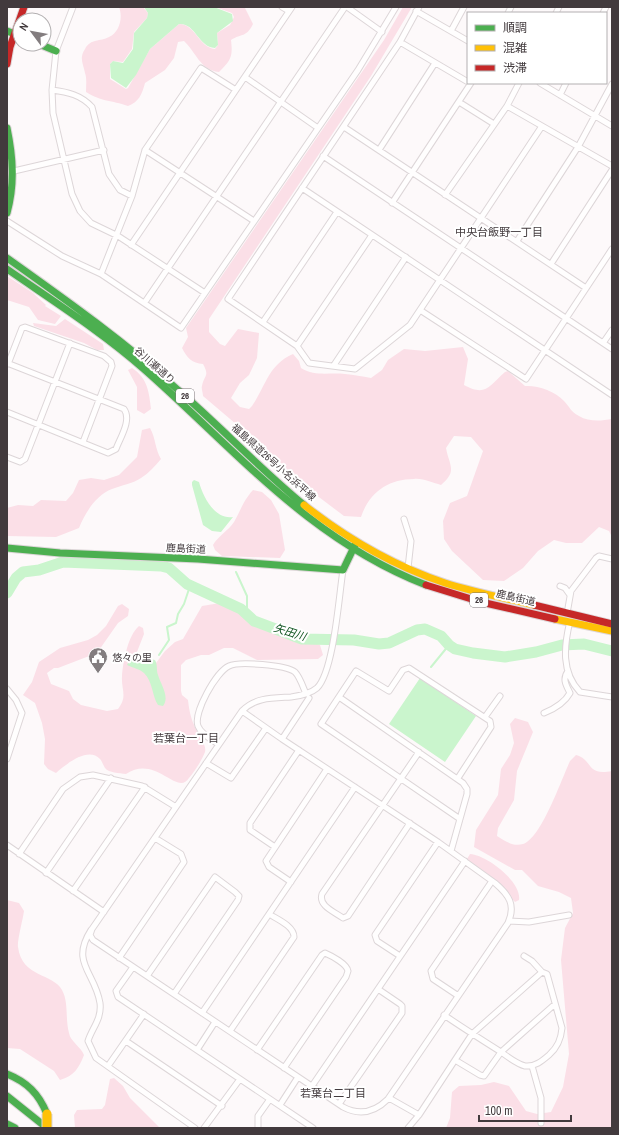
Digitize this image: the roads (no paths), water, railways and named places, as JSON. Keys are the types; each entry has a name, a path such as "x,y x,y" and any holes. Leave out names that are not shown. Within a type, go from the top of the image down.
{"main road":[{"path":"7,64 12,42"},
{"path":"52,49 56,51"},
{"path":"7,128 14,171 13,189 7,213"},
{"name":"福島県道26号小名浜平線","path":"7,258 121,340 179,390 281,486 355,546 445,582 612,624"},
{"name":"谷川瀬通り","path":"7,269 83,322 142,367 301,514 355,546"},
{"path":"343,570 355,546"},
{"name":"鹿島街道","path":"355,546 405,577 444,590 612,631"},
{"name":"鹿島街道","path":"8,549 60,553 198,559 343,570"},
{"path":"7,1074 17,1077 35,1090 44,1105 47,1114 47,1128"},
{"path":"7,1096 47,1128"},
{"path":"7,1124 15,1128"}],"street":[{"path":"73,7 56,51 52,90 53,113 72,194 80,212 90,223 118,236 205,293"},
{"path":"131,245 290,9 282,7"},
{"path":"145,302 346,7 382,32"},
{"path":"7,221 62,256 101,274 145,302 181,328 318,128 382,32 396,7"},
{"path":"451,31 464,7"},
{"path":"467,40 417,9 400,42 228,299 297,346 309,363 334,365 355,369 410,325 542,126"},
{"path":"400,42 467,81"},
{"path":"379,150 435,63"},
{"path":"101,274 118,236 132,196 145,150 200,68 236,90"},
{"path":"245,77 318,128"},
{"path":"392,203 469,84"},
{"path":"445,195 507,106 518,84"},
{"path":"542,84 612,126"},
{"path":"560,95 566,84"},
{"path":"517,241 578,147 612,84"},
{"path":"52,90 71,93 86,100 92,107 109,174 120,190 132,196"},
{"path":"459,102 494,124"},
{"path":"507,106 612,166"},
{"path":"344,127 586,288"},
{"path":"14,171 104,150"},
{"path":"145,150 216,198 254,221"},
{"path":"323,156 612,350"},
{"path":"550,264 612,170"},
{"path":"302,188 612,395"},
{"path":"263,322 337,212"},
{"path":"297,346 372,236"},
{"path":"420,310 526,379 612,249"},
{"path":"334,365 406,257"},
{"path":"7,412 108,452 116,449 126,424 126,411 124,409 100,399 55,381 8,363 22,328 24,327 104,356 111,362 112,366 100,399 83,442"},
{"path":"603,343 612,330"},
{"path":"7,457 20,462 25,459 70,343"},
{"path":"404,519 411,542 408,568"},
{"path":"601,554 610,559"},
{"path":"571,593 598,556 610,559"},
{"path":"588,568 591,559"},
{"path":"282,739 308,696 316,688 327,670 343,570"},
{"path":"568,608 574,582"},
{"path":"560,586 571,593"},
{"path":"570,621 564,651 570,679 580,692 612,697"},
{"path":"218,744 200,730 197,724 197,717 203,700 222,671 228,666 240,665 284,667 297,674 308,696"},
{"path":"458,778 492,727 492,723 409,668 403,670 389,691 356,670 321,724 460,819"},
{"path":"544,713 562,703 569,695 570,693 564,676 568,671"},
{"path":"7,689 16,700 22,712 7,759"},
{"path":"195,1128 96,1058 88,1041 98,1022 100,1009 98,997 81,956 83,943 242,710 257,701 308,696"},
{"path":"485,717 500,696"},
{"path":"339,697 458,778 467,789 451,851"},
{"path":"92,929 90,935 93,940 339,1104 352,1111 366,1112 382,1106 389,1098 457,995 509,921 512,912 511,900 504,890 451,851 282,739 242,710"},
{"path":"206,763 231,778 266,728"},
{"path":"275,847 250,830 250,823 299,750"},
{"path":"410,823 348,916 343,918 323,905 321,901 322,894 419,752"},
{"path":"291,882 269,867 266,861 327,769"},
{"path":"19,854 68,785 86,776 93,775 110,778 145,787 176,808"},
{"path":"46,873 110,778"},
{"path":"73,891 145,787"},
{"path":"202,1013 355,787"},
{"path":"119,958 184,862 181,854 155,838"},
{"path":"400,956 377,941 376,935 438,842"},
{"path":"7,845 104,912"},
{"path":"312,1086 465,861"},
{"path":"147,976 215,877 236,892 239,896 238,900 174,994"},
{"path":"457,995 433,979 431,971 492,881"},
{"path":"230,1031 294,937 294,933 290,928 269,914"},
{"path":"509,921 529,922 570,915"},
{"path":"257,1050 322,955 325,953 341,962 348,968 348,974 284,1068"},
{"path":"444,1015 521,1064 532,1066 555,1050 560,1042 562,1028 548,976 532,961 524,956"},
{"path":"133,967 116,991 116,994 313,1128"},
{"path":"408,1128 419,1115 472,1034 542,972"},
{"path":"339,1104 402,1013 403,1010 400,1004 378,989"},
{"path":"455,1060 484,1076 501,1052 555,1004"},
{"path":"108,1066 144,1014"},
{"path":"197,1050 215,1022"},
{"path":"126,1041 222,1106"},
{"path":"532,1066 541,1098 541,1123"},
{"path":"280,1105 298,1077"},
{"path":"204,1128 222,1106 240,1079"},
{"path":"389,1098 419,1115"},
{"path":"258,1128 258,1116 270,1099"}],"waterway":[{"name":"矢田川","path":"7,593 16,578 23,572 39,570 63,562 161,566 169,568 187,584 241,609 254,621 302,639 354,640 379,644 389,643 417,630 425,629 441,636 455,649 505,657 536,652 562,645 584,644 612,651"},
{"path":"236,572 247,596 247,614"},
{"path":"159,655 169,640 167,627 176,623 178,614 184,604 190,586"},
{"path":"431,667 449,645"}],"place":[{"name":"悠々の里","path":"98,674"}],"district":[{"name":"中央台飯野一丁目","path":"499,232"},
{"name":"若葉台一丁目","path":"186,738"},
{"name":"若葉台二丁目","path":"333,1093"}]}
